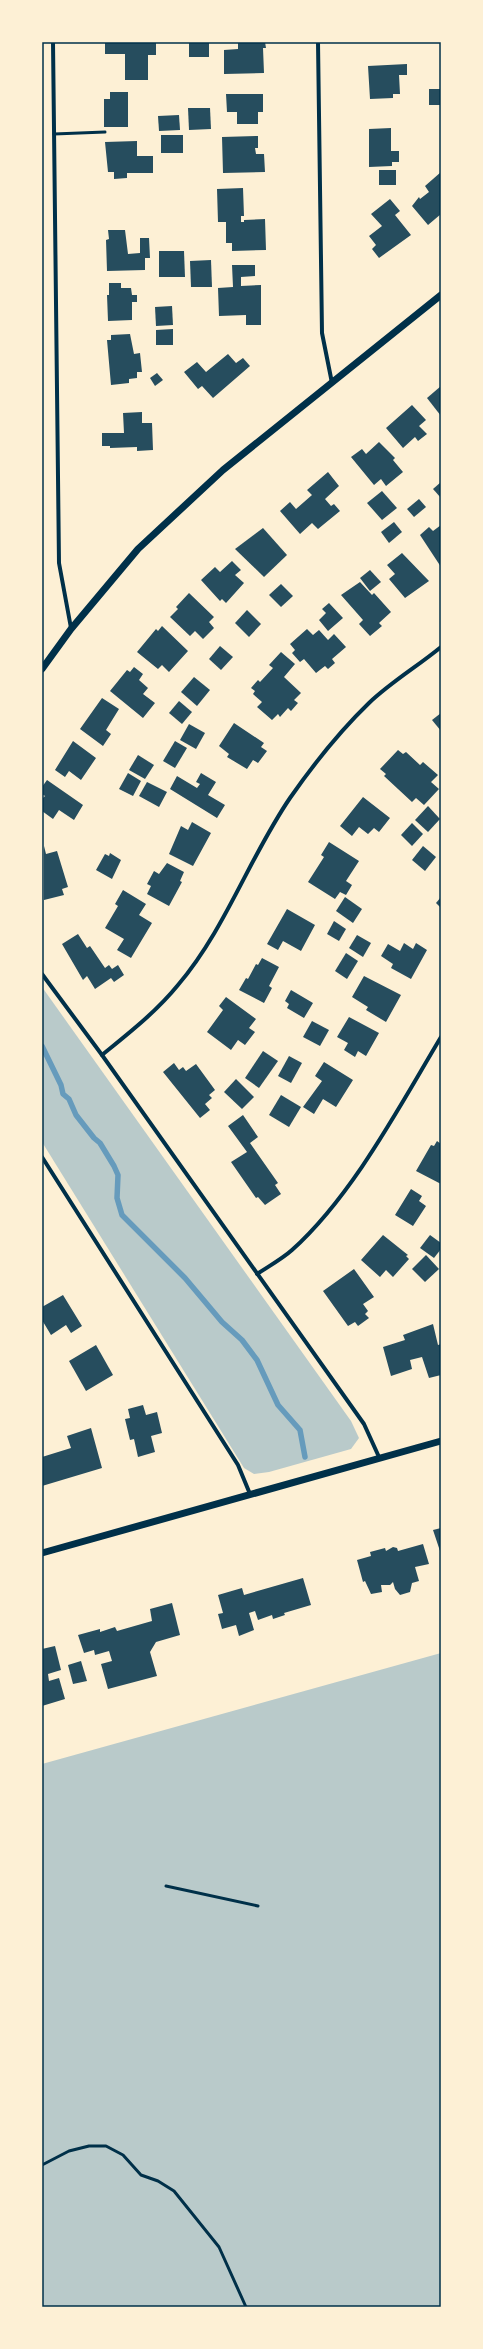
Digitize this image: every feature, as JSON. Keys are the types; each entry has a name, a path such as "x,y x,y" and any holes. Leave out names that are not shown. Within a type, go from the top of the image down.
{"street":[{"path":"53,42 59,563 71,629"},
{"path":"318,42 322,332 332,384"},
{"path":"42,669 71,629 138,549 223,470 441,295"},
{"path":"102,1055 152,1015 179,984 210,939 256,854 290,798 327,749 370,702 441,647"},
{"path":"42,974 102,1055 364,1424 379,1457"},
{"path":"257,1274 291,1251 329,1213 386,1129 441,1037"},
{"path":"42,1157 238,1465 250,1494"},
{"path":"42,1553 379,1457 441,1441"}],"lane":[{"path":"54,134 105,132"},
{"path":"166,1886 258,1906"},
{"path":"42,2165 69,2151 89,2146 106,2146 123,2155 141,2175 166,2185 174,2191 219,2247 246,2307"}],"shaded area":[{"path":"42,987 351,1421 359,1438 351,1449 269,1472 254,1474 244,1468 42,1142"},
{"path":"441,1653 441,2307 42,2307 42,1764"}],"building":[{"path":"105,42 156,42 156,55 148,55 148,80 125,80 125,54 105,54"},
{"path":"189,42 209,42 209,57 189,57"},
{"path":"238,42 265,42 266,48 263,48 264,73 224,74 224,50 238,49"},
{"path":"407,64 407,75 399,75 400,94 393,94 393,98 370,99 368,66"},
{"path":"429,89 441,89 441,105 429,105"},
{"path":"110,92 128,92 128,127 104,127 104,99 110,99"},
{"path":"226,94 263,94 263,112 258,112 258,124 237,124 237,112 227,112"},
{"path":"188,108 210,108 211,129 189,130"},
{"path":"179,115 180,130 159,131 158,116"},
{"path":"391,128 391,151 399,151 399,162 392,162 392,166 369,167 369,129"},
{"path":"161,135 183,135 183,153 161,153"},
{"path":"258,136 258,148 255,148 256,154 264,154 265,172 223,173 222,137"},
{"path":"137,141 137,156 153,156 153,173 127,173 127,178 114,179 114,172 108,172 105,142"},
{"path":"379,170 396,170 396,185 379,185"},
{"path":"441,172 441,214 428,225 412,206 419,197 420,199 429,192 425,186"},
{"path":"243,188 244,216 241,216 241,222 244,222 244,220 265,219 266,250 232,251 232,243 226,243 226,222 218,222 217,189"},
{"path":"390,199 400,211 395,215 411,235 379,258 372,249 376,245 369,236 382,226 371,214"},
{"path":"108,230 125,230 128,254 140,253 140,238 149,238 150,258 145,258 145,270 107,271 106,240 109,239"},
{"path":"159,251 184,251 185,277 159,277"},
{"path":"211,260 212,287 191,287 190,261"},
{"path":"232,265 255,265 255,276 241,277 241,286 261,285 261,325 246,325 246,315 219,316 218,288 233,287"},
{"path":"109,283 121,283 121,288 131,288 132,295 137,295 137,302 132,302 132,320 108,321 107,295 109,295"},
{"path":"172,306 173,325 156,326 155,307"},
{"path":"173,329 173,345 156,345 156,330"},
{"path":"130,334 134,354 140,353 142,372 137,372 137,378 129,379 129,383 111,385 107,340 111,340 111,335"},
{"path":"228,354 236,363 243,358 250,366 213,398 202,386 198,389 184,372 197,362 206,372"},
{"path":"157,373 163,380 155,386 150,378"},
{"path":"441,386 441,416 427,398"},
{"path":"412,405 426,420 419,426 427,434 418,441 415,437 403,448 386,428"},
{"path":"142,412 142,423 152,423 153,450 137,451 137,447 110,448 110,446 102,446 102,433 124,433 123,413"},
{"path":"379,442 395,458 393,460 403,472 386,486 381,479 374,485 351,457 362,449 366,454"},
{"path":"328,472 339,486 325,499 331,506 334,504 340,511 318,529 312,523 300,534 280,511 290,502 296,509 312,495 307,490"},
{"path":"441,482 441,498 433,489"},
{"path":"382,491 397,508 382,520 367,503"},
{"path":"419,499 426,507 414,517 407,509"},
{"path":"394,522 402,532 389,543 381,532"},
{"path":"441,525 441,567 420,535 429,527 433,531"},
{"path":"263,528 287,555 264,577 235,549"},
{"path":"402,553 429,581 405,598 389,579 395,574 387,565"},
{"path":"232,561 241,570 235,575 244,583 226,603 222,599 220,601 201,580 215,567 220,572"},
{"path":"370,570 381,582 370,591 360,578"},
{"path":"360,582 372,595 374,593 391,612 379,623 382,626 370,636 359,624 363,620 341,595"},
{"path":"281,584 293,596 281,607 269,595"},
{"path":"189,593 214,617 209,622 214,628 203,639 195,631 190,636 170,617 178,609 176,607"},
{"path":"329,603 343,618 328,631 319,620 326,613 322,609"},
{"path":"247,610 261,624 249,637 235,623"},
{"path":"162,626 188,651 169,672 162,665 158,669 137,652 156,629 158,631"},
{"path":"307,629 313,635 319,630 328,640 334,634 346,647 332,659 335,663 328,669 325,666 316,673 304,659 300,662 292,653 295,650 290,644"},
{"path":"220,646 233,657 221,670 209,659"},
{"path":"281,652 295,664 284,677 301,693 294,700 298,703 291,711 288,708 280,717 278,714 272,720 257,707 262,702 253,694 255,691 251,688 258,680 260,682 273,668 269,665"},
{"path":"134,667 143,674 139,680 148,688 143,694 155,703 143,718 110,691 127,670 130,672"},
{"path":"194,677 210,690 197,706 181,692"},
{"path":"102,698 119,709 106,730 111,734 103,746 80,729"},
{"path":"179,701 192,712 182,724 169,713"},
{"path":"441,713 441,731 432,720"},
{"path":"234,723 264,743 261,747 267,751 258,763 253,760 247,769 227,757 229,754 219,746"},
{"path":"189,724 205,733 196,749 180,740"},
{"path":"73,741 96,758 81,780 69,771 65,777 55,770"},
{"path":"175,741 187,748 175,768 163,761"},
{"path":"398,750 403,754 406,752 420,765 423,762 438,775 431,782 439,789 424,805 416,798 412,802 384,776 386,774 380,769"},
{"path":"138,755 154,765 145,779 129,770"},
{"path":"128,773 141,781 133,796 119,789"},
{"path":"201,773 216,782 208,795 225,805 217,818 170,789 177,776 197,788 200,784 196,782"},
{"path":"47,780 83,805 74,820 59,810 53,819 42,811 42,799 45,796 42,794 42,787"},
{"path":"147,782 167,792 159,807 139,796"},
{"path":"363,797 390,818 379,832 374,828 368,834 359,827 352,836 340,826"},
{"path":"428,806 440,819 428,832 415,820"},
{"path":"192,822 211,833 193,866 169,854 181,826 188,830"},
{"path":"412,823 423,834 412,846 401,835"},
{"path":"329,842 359,861 346,881 352,885 346,895 340,892 335,899 308,882 324,857 321,855"},
{"path":"44,846 46,854 57,851 68,887 62,889 64,895 44,900"},
{"path":"423,846 436,857 425,871 412,860"},
{"path":"110,853 121,860 112,879 96,870 105,854 109,856"},
{"path":"167,863 184,872 180,881 182,882 169,906 147,894 151,886 147,884 154,871 159,874"},
{"path":"123,890 146,904 139,915 152,923 131,958 117,950 124,939 105,928 118,906 115,904"},
{"path":"345,897 362,909 353,923 336,911"},
{"path":"441,897 441,908 436,903"},
{"path":"287,909 315,925 301,951 283,941 278,950 267,944"},
{"path":"334,921 346,929 339,941 327,934"},
{"path":"78,934 87,948 90,946 105,968 109,965 112,969 118,965 124,975 114,982 111,978 95,989 87,976 83,980 62,944"},
{"path":"357,935 371,943 363,957 349,948"},
{"path":"404,943 413,949 416,943 427,950 411,979 391,968 393,964 381,956 388,944 400,951"},
{"path":"346,953 358,961 347,979 335,971"},
{"path":"262,958 279,967 269,986 272,988 264,1003 239,990 246,978 248,979 256,964 258,965"},
{"path":"364,976 401,995 386,1022 366,1010 368,1007 352,997"},
{"path":"291,990 313,1003 304,1018 287,1008 289,1004 285,1001"},
{"path":"226,997 256,1019 249,1028 255,1032 245,1045 238,1040 231,1050 207,1032 223,1010 219,1006"},
{"path":"349,1017 379,1033 366,1056 358,1051 355,1057 344,1050 348,1043 337,1037"},
{"path":"312,1021 329,1030 320,1046 303,1037"},
{"path":"263,1051 278,1061 259,1088 245,1078"},
{"path":"289,1056 302,1063 291,1083 278,1076"},
{"path":"324,1062 353,1080 336,1107 323,1099 314,1114 303,1107 322,1081 315,1076"},
{"path":"174,1063 179,1070 183,1067 186,1071 196,1064 215,1090 209,1095 212,1098 205,1104 210,1110 200,1118 163,1072"},
{"path":"236,1079 254,1097 242,1109 224,1092"},
{"path":"281,1095 301,1107 289,1127 269,1115"},
{"path":"243,1115 258,1137 250,1143 278,1183 275,1185 281,1194 265,1205 258,1197 256,1198 231,1162 247,1152 228,1126"},
{"path":"437,1141 441,1144 441,1184 416,1171 431,1145 434,1146"},
{"path":"411,1189 422,1196 419,1201 426,1206 413,1226 395,1215"},
{"path":"383,1235 408,1255 406,1256 409,1259 393,1277 386,1270 380,1277 361,1260"},
{"path":"430,1235 441,1243 441,1249 434,1258 420,1248"},
{"path":"426,1255 439,1269 425,1282 412,1269"},
{"path":"354,1269 374,1297 363,1304 368,1311 365,1314 369,1318 358,1326 355,1322 348,1326 323,1291"},
{"path":"63,1295 82,1326 71,1333 66,1325 51,1335 42,1320 42,1307"},
{"path":"433,1324 438,1345 441,1344 441,1375 429,1378 422,1357 410,1360 412,1369 391,1376 383,1347 405,1340 403,1335"},
{"path":"96,1345 113,1375 86,1391 69,1361"},
{"path":"143,1405 146,1415 157,1412 162,1433 151,1436 155,1452 138,1457 134,1439 130,1440 125,1419 130,1418 128,1409"},
{"path":"91,1428 102,1468 42,1486 42,1457 71,1448 67,1436"},
{"path":"441,1528 441,1554 433,1530"},
{"path":"423,1544 429,1564 415,1567 419,1581 412,1583 410,1592 400,1595 395,1589 393,1582 390,1585 381,1585 382,1592 371,1594 365,1581 363,1582 357,1560 371,1556 370,1552 385,1548 386,1551 393,1547 397,1548 398,1551"},
{"path":"303,1578 311,1605 284,1613 285,1615 273,1619 272,1615 258,1620 255,1611 249,1613 254,1630 239,1636 236,1625 222,1629 218,1614 223,1613 218,1595 242,1588 244,1595"},
{"path":"172,1603 180,1635 156,1642 150,1652 157,1676 108,1689 101,1664 112,1661 109,1651 95,1655 94,1650 84,1653 78,1635 100,1629 100,1632 115,1627 117,1631 152,1621 150,1609"},
{"path":"55,1646 61,1670 48,1674 49,1681 59,1678 65,1699 42,1706 42,1649"},
{"path":"81,1661 87,1681 73,1684 68,1665"}],"waterway":[{"path":"42,1046 61,1085 63,1094 69,1099 76,1115 94,1138 100,1143 114,1166 118,1175 117,1198 122,1215 185,1278 222,1322 242,1340 257,1360 278,1405 300,1430 305,1457"}]}
